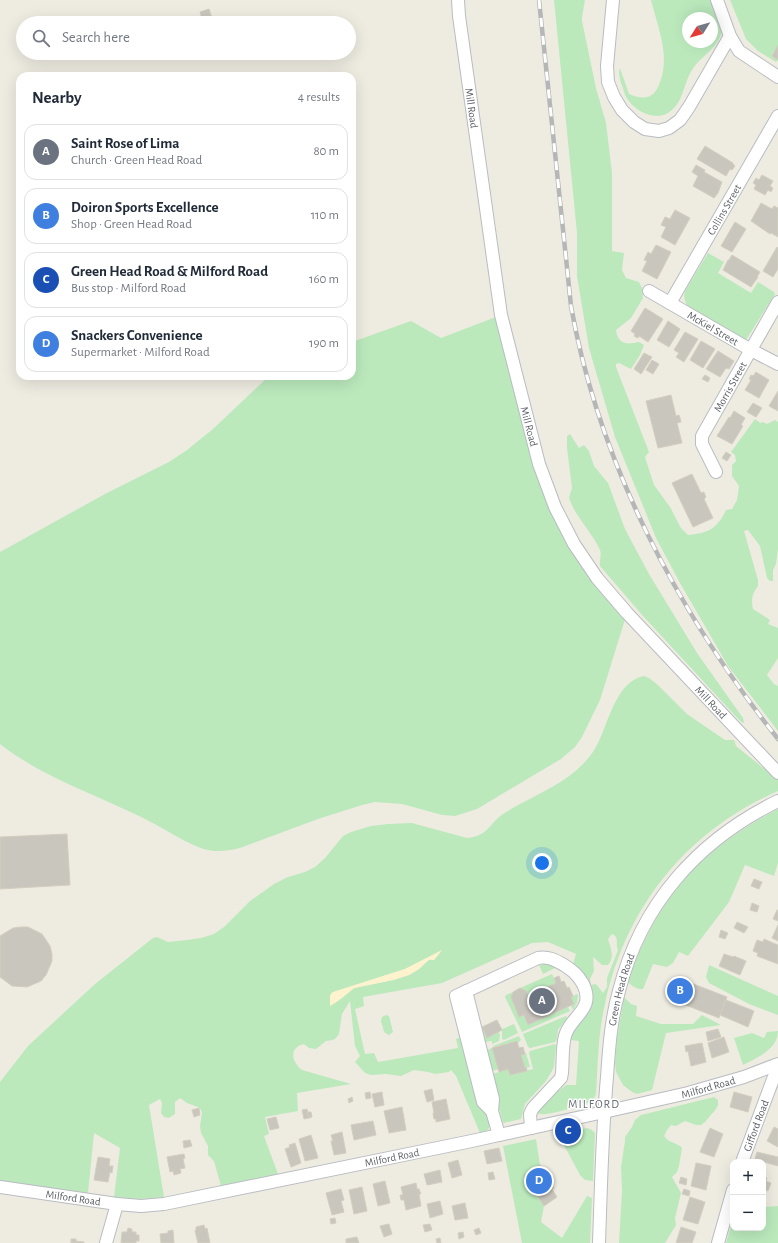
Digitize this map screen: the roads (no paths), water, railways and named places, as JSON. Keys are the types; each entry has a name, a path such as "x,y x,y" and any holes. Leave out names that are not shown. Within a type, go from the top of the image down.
{"street":[{"name":"Mill Road","path":"458,0 501,315 539,464 555,507 574,544 597,578 627,613 778,773"},
{"path":"612,0 607,66 608,82 622,110 634,122 646,129 659,131 669,128 680,120 689,108 730,36"},
{"path":"717,0 730,36 739,51 778,77"},
{"name":"Collins Street","path":"670,303 778,116"},
{"name":"McKiel Street","path":"649,291 750,350 778,364"},
{"name":"Morris Street","path":"716,472 701,439 778,302"},
{"name":"Green Head Road","path":"599,1243 604,1112 611,1031 616,1000 634,944 666,890 694,858 746,818 776,802"},
{"path":"499,1135 492,1111 483,1102 475,1050 461,993 538,958 545,957 553,959 574,971 584,988 587,997 586,1004 565,1035 562,1076 533,1108 530,1114 531,1128"},
{"name":"Milford Road","path":"0,1187 117,1204 148,1205 175,1202 604,1112 702,1089 744,1077 778,1065"},
{"name":"Gifford Road","path":"743,1159 778,1065"},
{"path":"718,1243 732,1195"},
{"path":"106,1243 117,1204"}],"railway":[{"path":"539,0 571,306 584,365 601,423 623,479 648,535 676,589 708,641 742,691 778,739"}],"place":[{"name":"Doiron Sports Excellence","path":"680,991"},
{"name":"Saint Rose of Lima","path":"542,1001"},
{"name":"Green Head Road & Milford Road","path":"568,1131"},
{"name":"Snackers Convenience","path":"539,1181"}],"district":[{"name":"MILFORD","path":"594,1104"}]}
